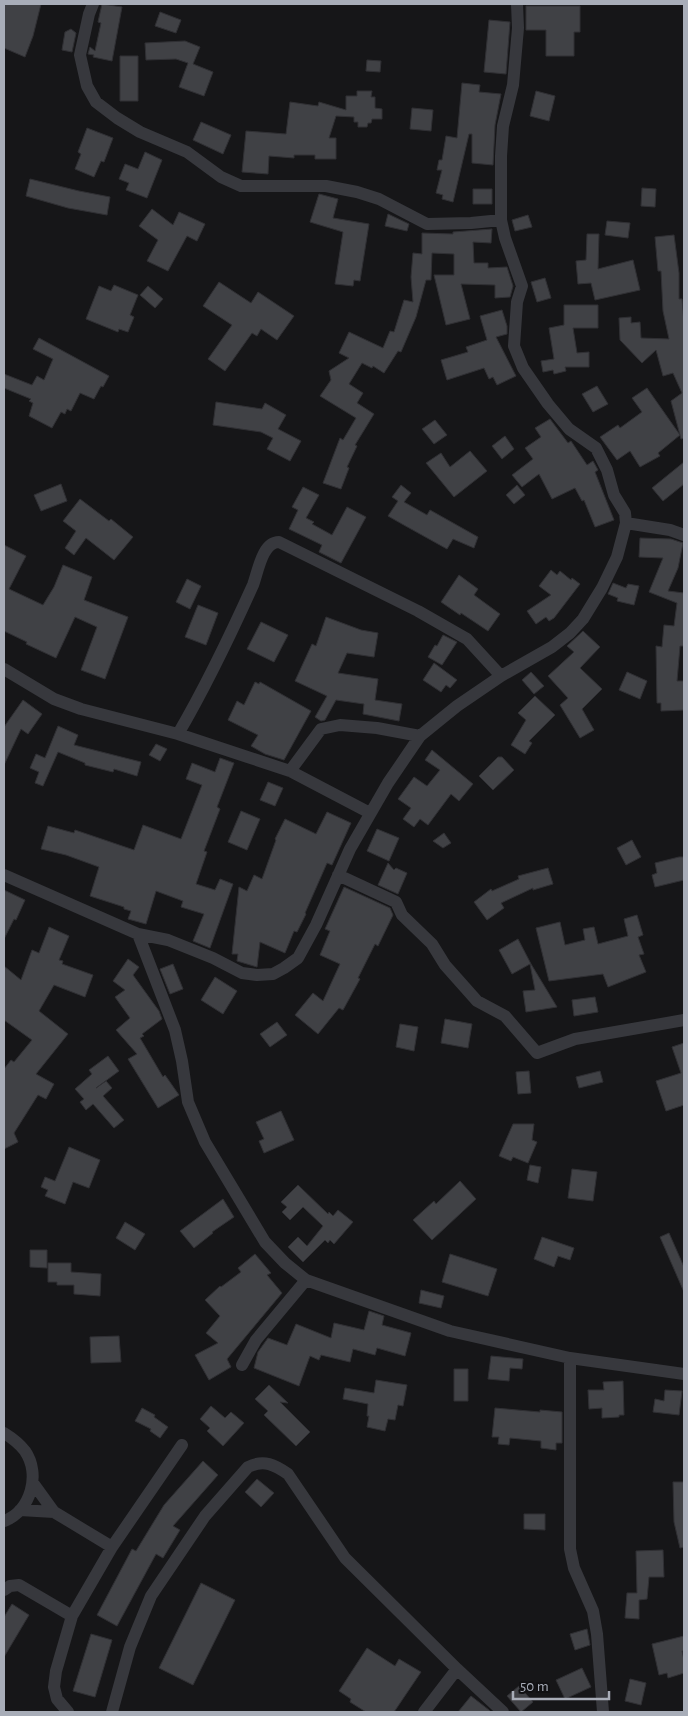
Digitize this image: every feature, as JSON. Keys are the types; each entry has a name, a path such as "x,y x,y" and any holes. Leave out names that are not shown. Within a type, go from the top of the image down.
{"street":[{"path":"93,4 80,55 86,86 96,102 140,132 187,152 221,177 241,186 326,186 357,192 379,199 427,224 501,220"},
{"path":"4,875 138,934 168,940 213,958 242,973 272,974 298,958 316,925 350,849 370,813 420,736 457,706 501,676 552,647 570,633 583,619 602,588 617,557 626,523 625,513 614,495 607,470 596,448 570,429 548,404 524,368 514,346 517,302 522,286 505,238 501,220 501,156 503,126 513,85 518,28 517,4"},
{"path":"626,523 670,530 684,535"},
{"path":"178,734 235,626 256,578 264,554 274,542 279,542 409,606 467,639 501,676"},
{"path":"4,668 54,699 81,709 178,734 290,771 370,813"},
{"path":"290,771 322,729 340,725 377,728 420,736"},
{"path":"338,875 396,902 402,915 432,944 445,965 477,1001 505,1016 537,1053 575,1039 684,1020"},
{"path":"138,934 175,1030 188,1102 205,1142 266,1242 285,1263 306,1280 450,1331 570,1358 684,1374"},
{"path":"242,1365 256,1340 306,1280"},
{"path":"570,1358 570,1549 574,1568 586,1593 594,1619 597,1634 603,1712"},
{"path":"4,1433 15,1439 26,1451 32,1467 33,1483 28,1497 20,1510 4,1521"},
{"path":"68,1712 57,1700 54,1687 56,1671 72,1616 112,1547 182,1445"},
{"path":"112,1712 130,1646 151,1596 205,1516 248,1467 256,1463 267,1463 277,1466 288,1474 345,1558 503,1712"},
{"path":"33,1483 54,1512 112,1547"},
{"path":"20,1510 54,1512"},
{"path":"4,1590 10,1586 19,1585 72,1616"},
{"path":"424,1712 457,1669"}],"building":[{"path":"4,4 41,4 33,36 25,57 4,48"},
{"path":"102,4 122,7 112,61 88,54 90,47 95,51 101,23 98,22"},
{"path":"526,6 580,6 580,32 574,32 574,56 546,56 546,30 526,30"},
{"path":"160,12 181,20 176,33 155,26"},
{"path":"489,20 510,22 506,74 484,72"},
{"path":"71,29 76,33 72,52 62,50 65,32"},
{"path":"185,41 200,47 193,64 213,72 204,96 179,87 188,63 176,59 146,60 145,43"},
{"path":"120,56 138,56 138,101 120,101"},
{"path":"367,60 381,61 380,72 366,71"},
{"path":"462,83 480,85 479,92 501,94 495,125 493,165 472,163 472,134 469,134 453,202 442,199 443,195 436,193 442,170 437,170 439,160 442,160 446,136 457,138"},
{"path":"357,91 372,91 371,97 375,97 375,108 382,109 382,119 372,119 367,127 358,127 358,122 354,122 354,117 336,116 329,138 336,138 336,159 315,159 315,155 294,155 294,158 269,156 268,174 242,172 246,131 286,134 290,102 318,106 319,102 346,110 346,96 357,96"},
{"path":"536,91 555,96 549,121 530,116"},
{"path":"412,108 433,110 431,131 410,129"},
{"path":"201,122 231,135 223,154 193,140"},
{"path":"87,128 113,138 104,162 101,161 94,177 75,169 81,154 78,152"},
{"path":"145,152 162,160 147,198 126,190 129,183 119,179 125,164 138,169"},
{"path":"30,179 110,197 107,215 68,208 26,196"},
{"path":"642,188 656,189 655,207 641,206"},
{"path":"473,189 492,189 492,204 473,204"},
{"path":"319,194 338,199 333,218 369,224 360,281 354,280 353,286 335,284 343,232 310,222"},
{"path":"152,209 173,225 179,212 205,224 197,241 187,236 168,271 147,261 158,240 139,226"},
{"path":"388,214 409,224 407,231 385,226"},
{"path":"528,215 532,227 515,231 512,220"},
{"path":"607,221 630,223 628,238 605,235"},
{"path":"492,229 491,243 473,242 474,263 488,263 488,268 507,267 513,286 510,297 495,298 495,285 461,284 470,319 446,325 434,275 454,275 454,254 432,253 431,280 426,280 416,317 401,352 398,351 384,373 373,366 372,368 362,363 349,384 363,393 357,403 374,414 355,445 357,446 347,467 349,468 341,489 323,483 340,438 343,440 356,418 320,396 331,380 329,371 349,358 339,353 349,332 383,348 390,331 394,332 404,300 413,302 411,277 413,253 422,254 422,233 453,234 453,232"},
{"path":"587,234 599,234 598,269 633,260 640,290 595,300 591,283 578,284 576,261 586,260"},
{"path":"674,235 679,273 679,299 682,299 684,322 684,438 681,439 671,401 682,393 673,373 663,376 656,350 642,363 620,340 619,318 631,317 631,323 640,322 641,338 669,339 663,311 661,271 658,271 655,237"},
{"path":"545,278 551,298 537,302 531,282"},
{"path":"219,282 251,303 258,292 294,316 277,340 261,329 257,336 252,333 225,371 208,359 232,325 203,306"},
{"path":"114,285 138,295 130,315 134,317 128,332 119,329 118,332 86,319 99,286 111,291"},
{"path":"148,286 163,299 155,308 140,295"},
{"path":"564,305 598,305 598,328 573,328 577,353 589,352 589,367 565,367 566,371 554,374 553,370 543,372 541,361 554,359 549,328 564,325"},
{"path":"502,310 507,326 507,334 496,337 516,376 497,385 493,377 489,379 484,368 447,380 441,360 468,352 466,347 487,340 480,316"},
{"path":"39,338 109,376 94,399 80,393 71,411 67,409 65,414 61,412 52,428 29,416 33,403 29,401 31,399 4,388 4,374 32,385 37,376 44,380 53,359 33,349"},
{"path":"597,386 608,404 593,412 582,394"},
{"path":"647,388 680,435 658,453 660,456 640,467 630,451 617,460 600,437 618,425 620,428 642,412 632,398"},
{"path":"216,402 262,409 265,403 286,415 278,429 301,441 290,461 267,449 273,438 261,432 213,425"},
{"path":"550,419 568,443 571,441 587,465 593,461 598,470 595,472 614,520 595,527 584,500 582,501 575,488 552,499 539,474 522,487 512,475 533,459 525,448 541,437 535,428"},
{"path":"435,420 447,435 434,444 422,429"},
{"path":"505,436 514,449 502,459 492,446"},
{"path":"470,451 487,471 454,497 426,463 441,453 450,467"},
{"path":"684,462 684,484 663,501 652,488"},
{"path":"61,484 67,501 41,511 34,495"},
{"path":"401,485 411,493 404,502 427,515 430,510 478,537 474,548 453,539 447,549 388,516 398,501 392,497"},
{"path":"517,485 525,495 514,504 506,495"},
{"path":"303,487 319,495 306,518 314,522 312,524 332,535 347,507 366,517 341,563 319,552 322,545 289,529 298,510 292,507"},
{"path":"80,499 109,521 111,519 133,537 114,560 86,538 74,555 65,548 76,531 63,521"},
{"path":"640,538 671,539 683,543 678,568 668,591 684,593 684,646 680,646 677,681 684,681 684,710 661,711 661,703 657,703 656,646 662,647 664,625 674,626 677,603 649,592 663,558 639,557"},
{"path":"4,545 26,556 9,589 43,605 54,587 63,565 92,577 84,600 128,617 105,679 81,670 97,627 75,617 56,658 4,631"},
{"path":"551,570 557,575 560,571 571,580 572,578 580,584 554,618 549,621 546,617 536,624 527,611 551,595 539,586"},
{"path":"459,575 478,589 474,595 500,614 488,631 441,602"},
{"path":"187,579 201,586 190,609 176,602"},
{"path":"613,583 626,588 628,584 639,586 634,605 617,601 618,598 608,594"},
{"path":"198,605 218,613 206,645 185,637"},
{"path":"326,617 361,630 378,633 374,657 347,653 338,673 378,679 375,700 402,704 399,721 363,714 364,704 336,700 325,720 321,721 315,717 327,696 295,681 312,644 316,646"},
{"path":"261,622 288,635 274,662 247,649"},
{"path":"583,631 600,647 580,668 602,689 582,709 594,730 580,738 560,705 568,698 548,676 574,652 567,646"},
{"path":"443,635 457,642 442,665 428,657"},
{"path":"434,663 457,680 450,688 446,685 441,692 423,680"},
{"path":"531,672 544,686 534,694 522,680"},
{"path":"627,672 647,681 640,699 619,690"},
{"path":"255,682 259,684 260,682 311,711 284,760 265,754 251,746 258,735 228,720 237,701 244,705"},
{"path":"535,696 555,715 529,741 532,743 525,754 511,745 526,720 518,713"},
{"path":"23,700 42,714 28,734 21,729 4,765 4,727"},
{"path":"58,726 78,735 74,745 141,762 137,776 114,769 113,772 85,765 85,763 58,752 43,786 35,783 39,772 30,768 36,754 45,758"},
{"path":"156,744 167,749 160,761 149,755"},
{"path":"432,750 473,784 459,801 451,794 428,825 420,819 414,827 403,819 411,808 398,799 414,777 427,786 440,770 425,760"},
{"path":"498,757 502,757 514,770 493,790 479,776"},
{"path":"220,758 234,763 217,807 220,809 204,851 207,852 196,884 215,890 220,879 233,884 210,948 193,941 204,914 181,907 183,901 156,891 146,924 128,919 131,911 90,896 99,867 66,855 41,849 48,826 74,833 75,830 134,850 143,825 181,839 202,785 186,779 192,763 215,772"},
{"path":"268,782 283,788 275,806 260,800"},
{"path":"241,811 260,819 247,850 228,842"},
{"path":"327,812 351,823 332,865 327,863 306,914 297,932 294,931 285,953 260,942 257,967 237,961 238,954 232,954 239,887 247,891 254,875 262,879 275,839 285,819 316,834"},
{"path":"377,829 399,838 389,861 367,851"},
{"path":"444,833 451,843 443,848 433,841"},
{"path":"632,840 641,857 626,865 617,848"},
{"path":"684,857 684,880 655,887 652,875 657,873 655,863"},
{"path":"388,863 394,870 396,868 407,873 398,894 378,885"},
{"path":"548,868 553,884 533,890 533,888 501,903 504,908 487,920 474,902 491,889 492,891 519,879 518,876"},
{"path":"344,887 390,908 393,915 378,946 375,944 358,978 360,979 343,1010 339,1008 318,1034 295,1015 313,993 323,1001 340,964 320,955 330,931 325,929"},
{"path":"4,890 25,900 16,920 14,919 4,939"},
{"path":"637,915 643,935 638,937 644,954 639,955 646,972 608,987 603,974 549,981 536,928 560,922 565,945 585,940 583,929 594,927 598,944 628,936 624,919"},
{"path":"49,927 69,936 59,960 63,961 62,964 93,975 85,997 54,985 39,1011 68,1034 36,1074 54,1084 46,1099 38,1095 14,1133 18,1142 4,1149 4,1069 11,1060 14,1062 32,1040 4,1020 4,966 21,980 32,950 39,953"},
{"path":"518,939 557,1007 526,1012 523,991 535,990 530,964 512,974 499,950"},
{"path":"128,959 139,967 133,975 159,1011 162,1019 142,1034 144,1036 140,1038 163,1077 165,1075 179,1095 158,1108 128,1059 137,1054 116,1030 130,1018 115,997 125,990 113,981"},
{"path":"173,964 183,989 170,994 160,969"},
{"path":"215,977 237,991 223,1014 201,1000"},
{"path":"595,997 598,1012 574,1016 572,1000"},
{"path":"445,1019 472,1024 468,1048 441,1043"},
{"path":"277,1022 287,1035 270,1047 260,1034"},
{"path":"400,1024 418,1027 414,1051 396,1047"},
{"path":"684,1043 684,1105 666,1111 656,1081 681,1073 672,1047"},
{"path":"108,1056 119,1071 96,1088 106,1081 112,1088 103,1096 124,1120 114,1128 93,1104 86,1110 80,1102 84,1099 75,1089 92,1074 89,1070"},
{"path":"529,1071 531,1093 518,1094 516,1072"},
{"path":"600,1071 603,1082 579,1088 576,1077"},
{"path":"281,1111 294,1140 264,1153 259,1141 264,1139 256,1122"},
{"path":"513,1124 534,1124 532,1140 537,1142 528,1163 513,1157 511,1161 499,1156"},
{"path":"69,1147 100,1160 89,1188 73,1182 65,1204 45,1196 48,1190 41,1187 45,1177 55,1181"},
{"path":"530,1165 541,1167 538,1183 527,1180"},
{"path":"572,1169 597,1172 593,1201 568,1198"},
{"path":"460,1181 476,1199 432,1240 413,1220 434,1201 436,1204"},
{"path":"298,1185 328,1214 329,1212 333,1216 338,1210 353,1222 334,1244 330,1240 328,1243 325,1240 303,1262 288,1247 298,1237 307,1246 323,1226 303,1207 290,1220 282,1212 287,1207 281,1202"},
{"path":"223,1199 234,1217 212,1232 194,1248 180,1231"},
{"path":"125,1222 145,1234 135,1250 116,1238"},
{"path":"669,1233 684,1267 684,1292 660,1237"},
{"path":"542,1237 574,1248 570,1260 558,1256 554,1267 534,1259"},
{"path":"30,1250 47,1250 47,1268 30,1267"},
{"path":"255,1254 271,1273 267,1275 282,1293 227,1359 231,1367 209,1380 195,1355 218,1343 206,1333 220,1316 205,1300 220,1286 241,1272 238,1268"},
{"path":"450,1254 497,1269 488,1296 442,1282"},
{"path":"48,1263 71,1263 71,1272 101,1274 100,1296 74,1294 74,1285 57,1285 57,1282 48,1282"},
{"path":"421,1290 444,1296 441,1308 419,1303"},
{"path":"369,1311 384,1316 382,1325 411,1333 405,1356 377,1348 375,1355 353,1349 350,1362 321,1355 319,1360 310,1356 299,1386 254,1368 258,1352 268,1338 287,1345 296,1324 331,1338 334,1323 364,1330"},
{"path":"119,1336 121,1362 91,1363 90,1337"},
{"path":"491,1356 523,1359 522,1369 510,1368 509,1381 488,1379"},
{"path":"454,1369 468,1369 468,1401 454,1401"},
{"path":"376,1380 407,1385 403,1406 398,1405 395,1420 388,1419 385,1431 367,1427 369,1416 367,1416 368,1404 343,1399 345,1388 374,1393"},
{"path":"623,1381 624,1415 602,1418 602,1408 589,1409 588,1390 604,1390 603,1382"},
{"path":"269,1385 288,1403 280,1402 310,1432 296,1446 264,1415 268,1411 255,1399"},
{"path":"665,1390 682,1391 679,1415 653,1412 655,1399 664,1401"},
{"path":"211,1406 225,1418 231,1412 244,1423 223,1446 207,1431 210,1428 200,1419"},
{"path":"142,1408 155,1415 154,1417 168,1427 160,1438 150,1431 151,1429 135,1421"},
{"path":"495,1408 562,1412 562,1443 556,1443 556,1450 541,1448 541,1441 510,1438 509,1445 498,1444 499,1437 492,1437"},
{"path":"203,1461 218,1475 173,1526 180,1530 163,1558 156,1554 117,1626 97,1615 132,1549 136,1551 164,1505"},
{"path":"257,1479 274,1493 261,1507 245,1492"},
{"path":"673,1482 684,1482 684,1547 680,1548 674,1522"},
{"path":"524,1514 545,1514 545,1530 524,1529"},
{"path":"663,1550 664,1577 649,1577 647,1599 639,1600 639,1619 625,1618 627,1593 637,1593 636,1551"},
{"path":"201,1583 235,1600 193,1685 159,1668"},
{"path":"12,1604 29,1615 4,1657 4,1617"},
{"path":"587,1629 590,1645 575,1650 570,1634"},
{"path":"91,1634 112,1640 95,1697 73,1691"},
{"path":"684,1636 684,1651 682,1651 684,1673 668,1678 667,1673 659,1675 652,1644"},
{"path":"367,1648 395,1666 399,1659 421,1672 394,1712 366,1712 350,1702 351,1699 339,1691"},
{"path":"582,1668 591,1687 565,1699 556,1680"},
{"path":"630,1679 646,1683 641,1705 625,1701"},
{"path":"519,1686 533,1702 521,1712 507,1696"},
{"path":"471,1696 489,1710 491,1712 458,1712"}]}
